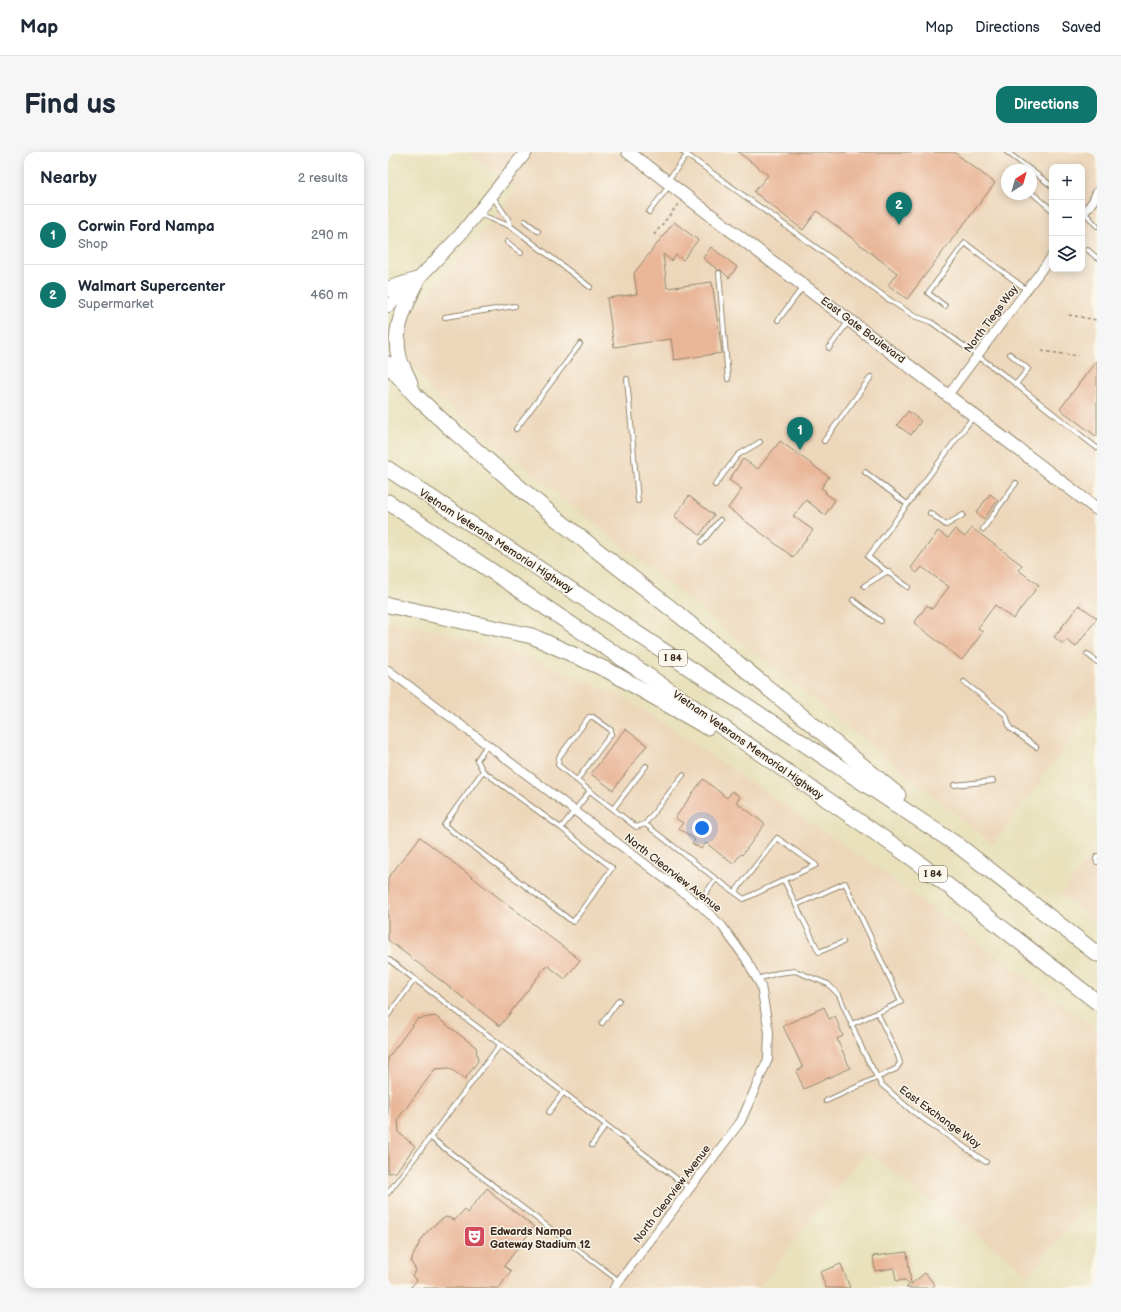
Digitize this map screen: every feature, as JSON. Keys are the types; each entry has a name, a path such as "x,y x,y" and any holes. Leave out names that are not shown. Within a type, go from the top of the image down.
{"highway":[{"path":"388,289 417,280"},
{"path":"416,396 399,358 397,339 402,316 417,280"},
{"path":"388,364 416,396 448,426 546,510 678,614 959,846"},
{"name":"Vietnam Veterans Memorial Highway","path":"388,469 959,846 1097,954"},
{"name":"Vietnam Veterans Memorial Highway","path":"388,502 763,754 915,860 1097,1002"},
{"path":"388,605 532,636 609,671 696,721 763,754"}],"street":[{"path":"388,306 417,280 460,235 526,152"},
{"name":"East Gate Boulevard","path":"628,152 1097,509"},
{"path":"1085,210 1097,192"},
{"name":"North Tiegs Way","path":"948,395 1049,260"},
{"name":"North Clearview Avenue","path":"388,670 698,904 722,926 746,959 761,986 769,1032 768,1059 741,1121 617,1285"}],"lane":[{"path":"1007,152 1049,184"},
{"path":"649,212 669,183 685,153 888,299 914,316 931,322 1016,384 1097,448"},
{"path":"492,196 512,227"},
{"path":"1037,197 1049,207"},
{"path":"478,213 512,227 590,287"},
{"path":"1085,215 1097,226"},
{"path":"525,221 538,231"},
{"path":"507,242 521,253"},
{"path":"945,306 928,293 965,243 1027,290"},
{"path":"1088,250 1097,258"},
{"path":"718,273 728,379"},
{"path":"778,320 804,286"},
{"path":"445,317 515,306"},
{"path":"828,348 849,320"},
{"path":"516,429 580,344"},
{"path":"1010,354 1028,369 1016,384"},
{"path":"824,441 871,376"},
{"path":"627,379 638,501"},
{"path":"908,586 868,556 974,415"},
{"path":"715,485 738,455 760,442"},
{"path":"865,472 907,504"},
{"path":"982,529 1016,483"},
{"path":"930,513 946,525 963,515"},
{"path":"702,542 720,520"},
{"path":"864,586 888,571"},
{"path":"853,600 881,621"},
{"path":"1088,654 1097,662"},
{"path":"964,682 1006,715 1010,728 1036,747"},
{"path":"577,780 611,734 611,730 593,717 589,717 559,757 558,765 636,827 645,824 683,775"},
{"path":"483,771 444,825 573,922 612,868 561,828 483,771 477,760 487,744"},
{"path":"613,809 646,766"},
{"path":"954,785 993,781"},
{"path":"561,828 590,791"},
{"path":"645,824 744,899 816,865 777,838 735,892"},
{"path":"1097,856 1097,862"},
{"path":"698,904 716,879"},
{"path":"784,880 819,952 843,942"},
{"path":"796,905 845,883 901,1002 852,1024"},
{"path":"388,959 689,1188"},
{"name":"East Exchange Way","path":"757,979 778,973 795,971 828,984 839,995 864,1053 881,1084 912,1111 986,1162"},
{"path":"388,1015 415,979"},
{"path":"602,1023 619,1000"},
{"path":"826,1101 896,1068 900,1063 877,1012"},
{"path":"388,1193 431,1138 500,1044"},
{"path":"549,1112 563,1093"},
{"path":"592,1145 606,1125"},
{"path":"431,1138 617,1285"}],"path":[{"path":"654,235 679,203"},
{"path":"1069,315 1097,320"},
{"path":"1042,351 1078,356"}],"shaded area":[{"path":"466,152 1097,152 1097,703 993,844 432,393 408,358 406,331 417,307 486,228 517,189"},
{"path":"388,622 432,630 536,660 629,700 873,865 1097,1030 1097,1190 1030,1275 866,1152 804,1228 759,1288 388,1288"},
{"path":"1097,847 1097,923 1061,895"}],"building":[{"path":"738,152 954,152 995,183 907,299 888,285 897,273 817,211 803,230 754,192 768,175"},
{"path":"674,222 698,240 683,260 676,255 672,261 663,254 667,288 712,282 722,353 674,360 671,339 614,347 607,298 637,294 634,273"},
{"path":"711,247 737,267 729,278 721,270 718,270 703,258"},
{"path":"1097,360 1097,437 1060,409"},
{"path":"908,411 921,421 911,435 897,425"},
{"path":"780,441 829,477 821,488 835,500 825,515 806,500 793,516 813,530 793,557 728,508 742,489 729,480 743,459 758,469"},
{"path":"990,494 998,500 984,519 976,513"},
{"path":"689,496 714,515 700,535 674,517"},
{"path":"972,528 1022,565 1018,570 1039,585 1013,619 995,605 978,628 983,632 962,660 914,623 927,605 932,609 949,587 922,567 917,573 911,568 938,531 948,538 955,529 965,537"},
{"path":"1079,605 1097,618 1076,647 1066,640 1063,644 1054,637"},
{"path":"625,729 647,745 613,790 591,774"},
{"path":"703,779 727,798 732,791 740,797 736,802 765,824 742,855 741,854 733,864 706,843 701,849 692,843 695,840 679,828 683,823 675,818"},
{"path":"420,837 580,960 565,979 547,965 500,1026 388,940 388,878"},
{"path":"824,1007 829,1019 835,1016 843,1036 837,1039 850,1068 804,1089 796,1071 803,1068 783,1026"},
{"path":"435,1016 476,1047 478,1061 465,1079 449,1068 435,1069 398,1119 399,1133 415,1146 396,1172 388,1173 388,1058 417,1019"},
{"name":"Edwards Nampa Gateway Stadium 12","path":"487,1188 493,1193 493,1195 534,1227 504,1266 511,1271 499,1288 410,1288 417,1280 412,1276 416,1270 411,1262 426,1233 446,1217 455,1220 464,1210 467,1213"},
{"path":"907,1252 911,1284 925,1273 935,1285 931,1288 906,1288 909,1285 905,1280 896,1281 894,1268 875,1271 873,1256"},
{"path":"841,1264 850,1288 826,1288 820,1272"}],"place":[{"name":"Walmart Supercenter","path":"899,225"},
{"name":"Corwin Ford Nampa","path":"800,450"},
{"name":"Edwards Nampa Gateway Stadium 12","path":"474,1237"}]}
